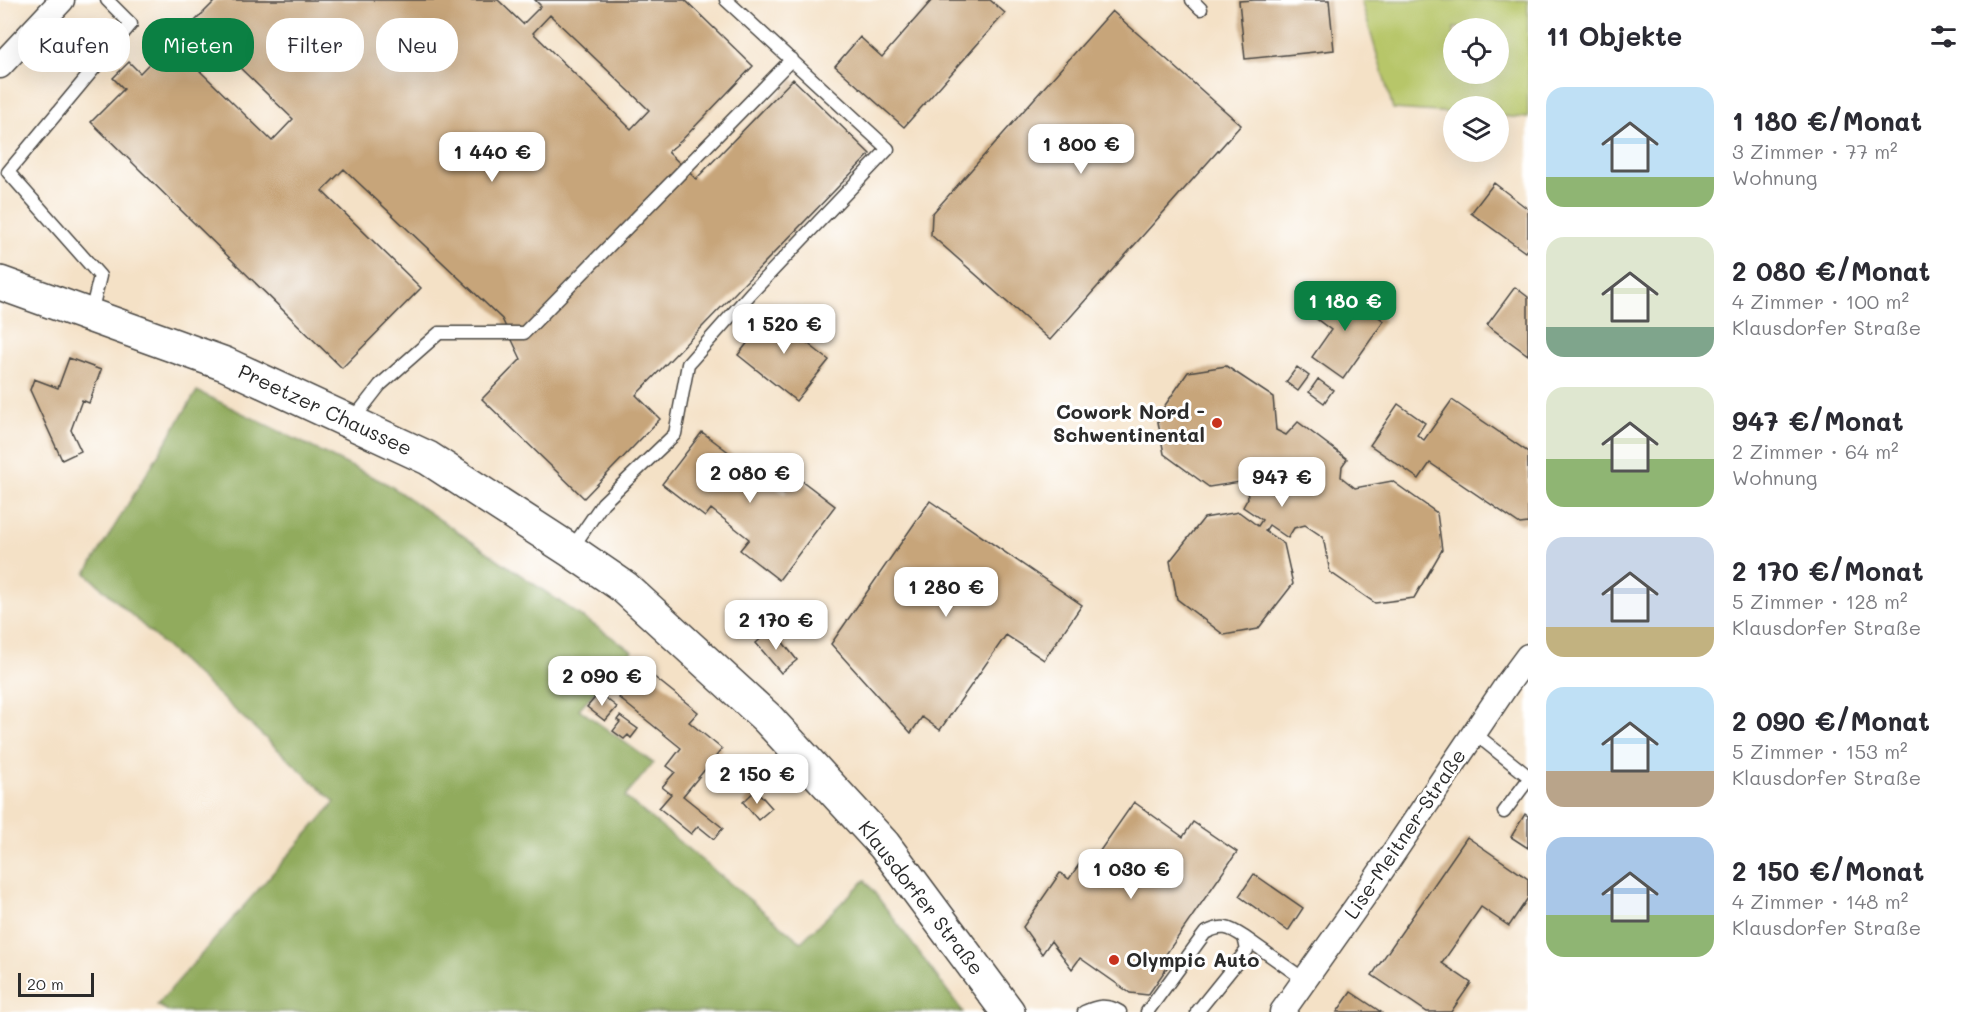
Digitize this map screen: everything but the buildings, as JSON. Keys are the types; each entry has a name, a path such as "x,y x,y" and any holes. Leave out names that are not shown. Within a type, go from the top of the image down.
{"street":[{"path":"5,52 62,0"},
{"name":"Preetzer Chaussee","path":"0,283 225,364 428,458 624,587"},
{"name":"Klausdorfer Straße","path":"624,587 767,718 884,845 1008,1012"},
{"name":"Lise-Meitner-Straße","path":"1282,1012 1528,656"}],"lane":[{"path":"91,314 100,276 8,172 131,24 106,0"},
{"path":"570,550 603,503 675,434 688,364 751,293 888,149 726,0"},
{"path":"352,421 380,385 439,333 524,333 792,59"},
{"path":"1474,733 1528,776 1528,780 1504,812"},
{"path":"1147,1012 1205,933 1217,927 1229,927 1305,980"},
{"path":"1197,1012 1247,950 1244,937"},
{"path":"1084,1012 1099,1006 1113,1008 1120,1012"}],"green space":[{"path":"1361,0 1528,0 1528,118 1509,117 1509,96 1443,96 1443,112 1393,109"},
{"path":"197,391 389,485 632,651 579,709 653,763 625,797 801,942 865,880 963,1012 170,1012 157,1005 335,802 86,573"}],"place":[{"name":"Cowork Nord - Schwentinental","path":"1217,423"},
{"name":"Olympic Auto","path":"1114,960"}]}
